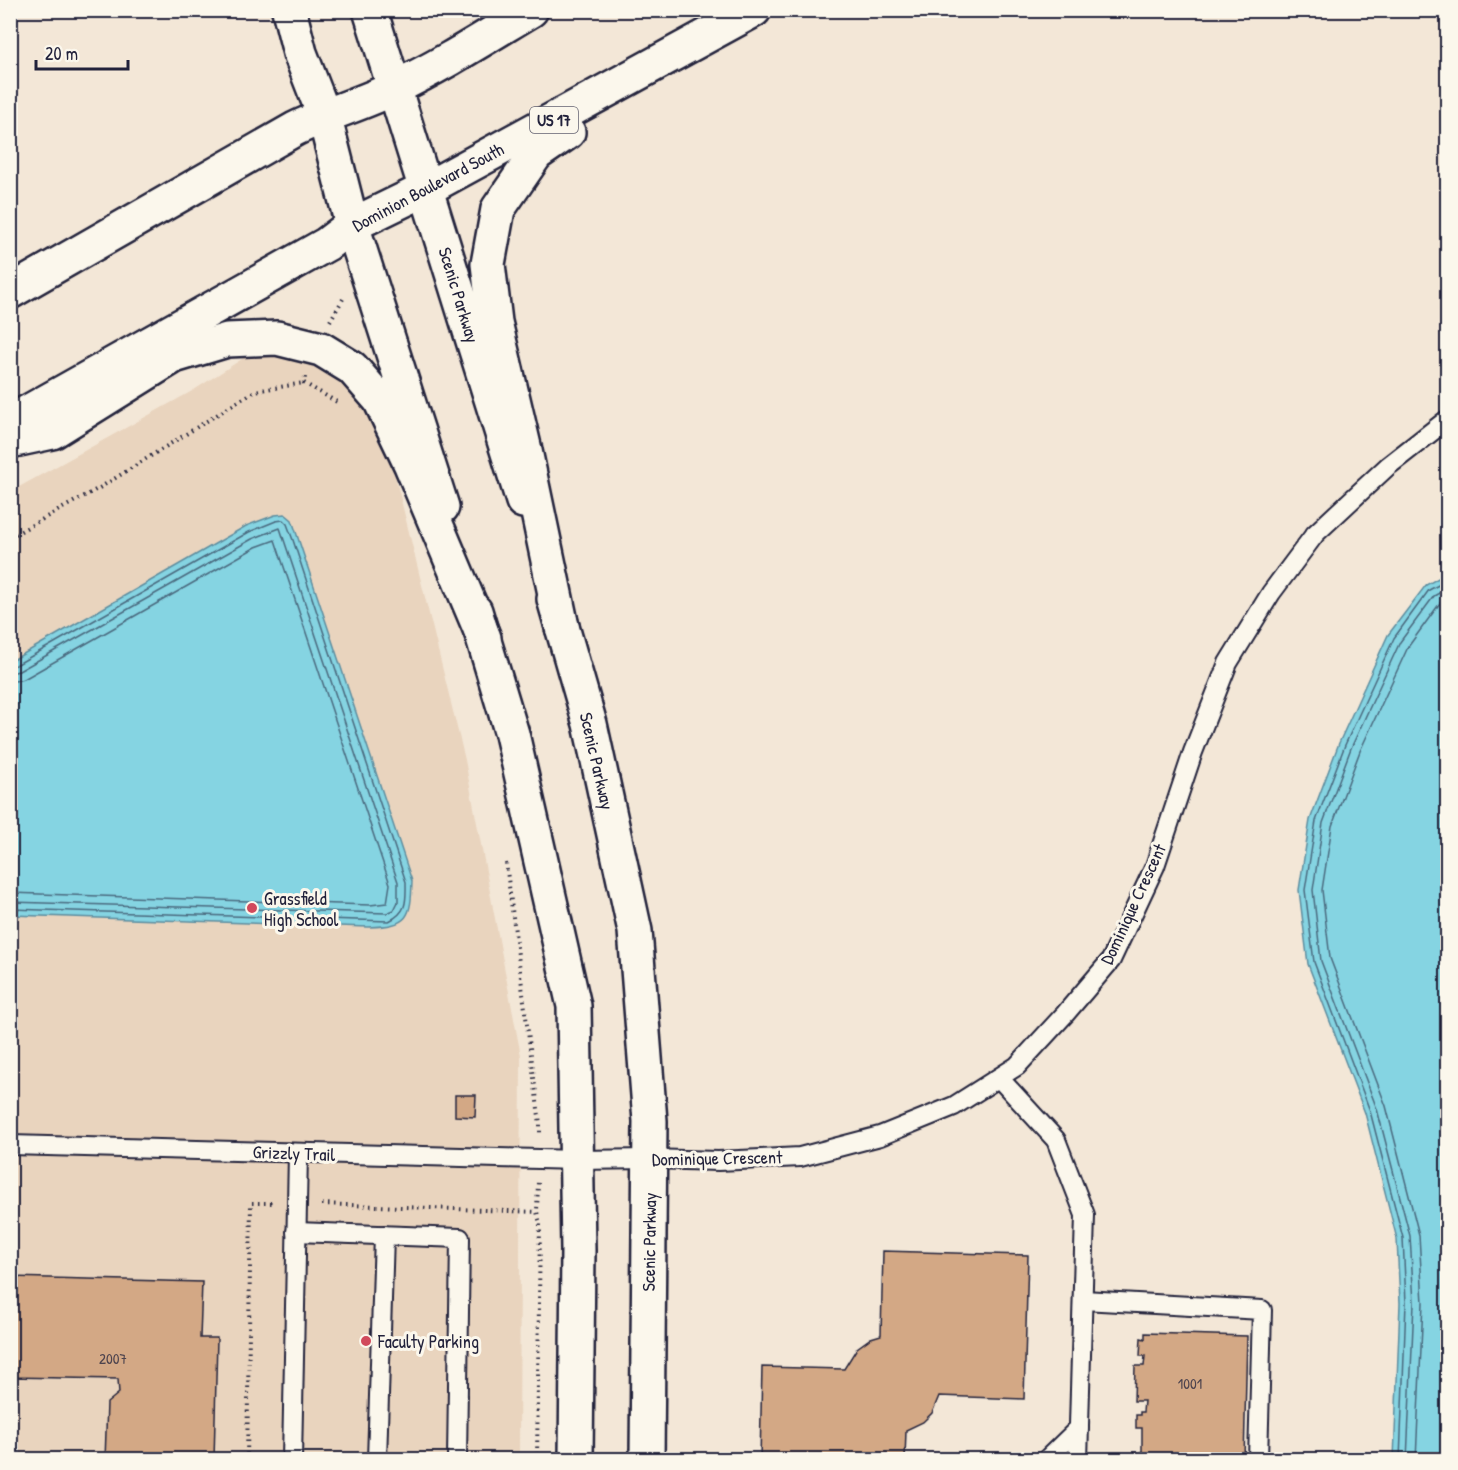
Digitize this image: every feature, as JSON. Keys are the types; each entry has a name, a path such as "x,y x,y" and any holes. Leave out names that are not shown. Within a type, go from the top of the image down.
{"main road":[{"path":"289,10 300,53 324,115 352,225 484,638 512,734 574,1006 578,1250 576,1460"},
{"name":"Scenic Parkway","path":"370,10 562,627 590,724 635,931 650,1121 647,1460"},
{"path":"10,292 295,129 324,115 393,89 469,48 531,10"},
{"name":"Dominion Boulevard South","path":"10,422 327,244 352,225 426,189 754,10"},
{"path":"562,627 495,322 488,264 498,208 536,154 692,45"},
{"path":"10,441 52,432 174,356 227,340 278,338 321,349 352,368 380,400 411,465 484,638"}],"lane":[{"name":"Dominique Crescent","path":"577,1160 718,1161 800,1157 880,1136 954,1106 1017,1066 1111,960 1155,866 1192,752 1228,663 1271,593 1315,534 1388,466 1448,419"},
{"path":"999,1078 1056,1140 1085,1215 1078,1460"},
{"name":"Grizzly Trail","path":"10,1145 577,1160"},
{"path":"292,1460 298,1153"},
{"path":"296,1232 460,1238 457,1460"},
{"path":"377,1460 384,1235"},
{"path":"1083,1300 1262,1310 1258,1460"},
{"path":"1046,1460 1079,1428"}],"path":[{"path":"304,383 305,372"},
{"path":"10,537 102,487 255,392 304,383 342,405"},
{"path":"506,859 540,1124 537,1212 540,1223 537,1460"},
{"path":"247,1460 251,1203 537,1212"}],"shaded area":[{"name":"Grassfield High School","path":"262,346 341,373 366,405 390,455 465,760 521,1056 519,1459 11,1459 10,492 194,390"}],"water":[{"path":"285,514 292,520 412,881 409,912 405,918 392,925 369,927 11,915 11,661 246,526 275,515"},
{"path":"1447,573 1447,1459 1394,1459 1400,1303 1397,1239 1365,1113 1308,964 1299,890 1310,820 1339,743 1388,635 1426,585"}],"building":[{"path":"455,1095 476,1095 475,1117 455,1116"},
{"path":"883,1251 1028,1255 1024,1399 939,1396 932,1413 923,1422 906,1430 905,1460 760,1460 762,1367 844,1369 857,1348 871,1338 881,1335"},
{"path":"10,1277 202,1282 200,1338 217,1338 214,1460 105,1460 107,1403 119,1393 118,1379 10,1377"},
{"path":"1145,1333 1247,1336 1244,1460 1138,1460 1138,1457 1142,1457 1142,1428 1136,1428 1136,1415 1143,1412 1144,1401 1134,1401 1135,1366 1144,1366 1145,1356 1140,1356 1141,1338 1145,1339"}],"place":[{"name":"Grassfield High School","path":"252,908"},
{"name":"Faculty Parking","path":"366,1341"}]}
